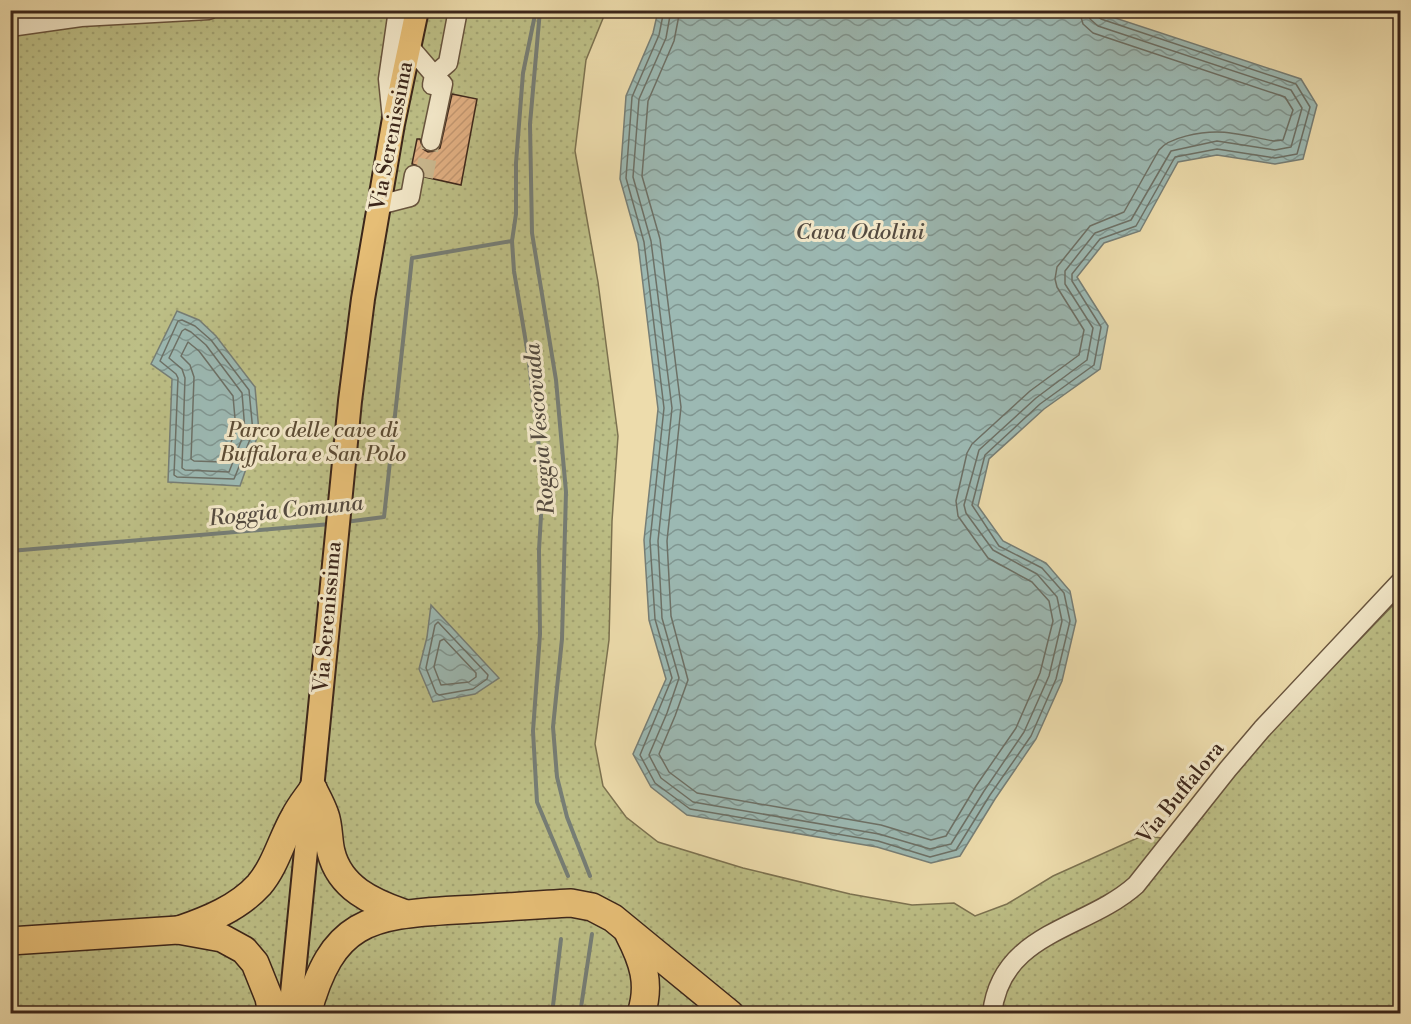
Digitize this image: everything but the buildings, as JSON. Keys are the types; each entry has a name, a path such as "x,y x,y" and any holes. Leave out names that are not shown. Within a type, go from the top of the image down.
{"highway":[{"path":"313,789 326,816 331,854 341,873 354,890 372,902 404,913"},
{"path":"178,930 208,920 234,906 259,885 279,851 295,816 313,789"},
{"path":"307,1014 322,969 329,956 346,938 367,923 404,913 571,903 592,907 613,918 730,1014"},
{"path":"10,941 178,930 222,938 244,950 255,963 269,998 272,1014"},
{"path":"628,930 642,958 646,979 646,998 641,1014"}],"main road":[{"name":"Via Serenissima","path":"290,1014 348,412 363,299 379,205 417,10"}],"street":[{"path":"10,27 81,17 209,10"},
{"path":"393,124 388,79 398,10"},
{"path":"426,140 434,75 448,63 458,10"},
{"path":"410,47 434,75"},
{"path":"379,205 421,194 419,176"},
{"name":"Via Buffalora","path":"992,1014 1000,981 1018,957 1040,940 1118,899 1136,885 1255,737 1401,582"}],"green space":[{"name":"Parco delle cave di Buffalora e San Polo","path":"10,11 606,11 586,60 575,151 598,282 618,436 612,521 609,640 595,744 603,786 626,817 658,842 743,868 850,894 912,905 954,903 975,916 1007,904 1053,876 1144,835 1183,842 1229,782 1281,721 1400,598 1400,1013 11,1013"}],"water":[{"name":"Cava Odolini","path":"658,11 1094,11 1301,79 1317,105 1303,159 1275,164 1217,155 1178,162 1140,231 1104,243 1077,277 1108,326 1100,369 1044,409 989,459 978,506 1003,541 1046,563 1070,591 1076,621 1062,681 1036,739 960,856 931,863 877,847 687,815 651,787 633,754 666,679 649,620 644,540 658,409 638,243 620,179 626,96 653,33"},
{"path":"177,311 199,320 216,336 255,387 259,432 240,486 168,482 172,379 151,364"},
{"path":"431,605 499,678 475,694 433,702 419,669 427,637"}],"waterway":[{"name":"Roggia Comuna","path":"536,10 523,73 516,163 516,214 512,241 514,271 528,355 543,481 539,550 540,634 533,731 537,802 568,876"},
{"name":"Roggia Vescovada","path":"540,10 530,124 532,233 556,380 566,492 562,639 553,727 557,777 567,817 590,876"},
{"name":"Roggia Comuna","path":"345,522 384,517 412,258 512,241"},
{"name":"Roggia Comuna","path":"10,551 331,524"},
{"name":"Roggia Vescovada","path":"580,1014 592,934"},
{"name":"Roggia Comuna","path":"552,1014 561,939"}],"tunnel":[{"path":"424,177 431,141"}]}
